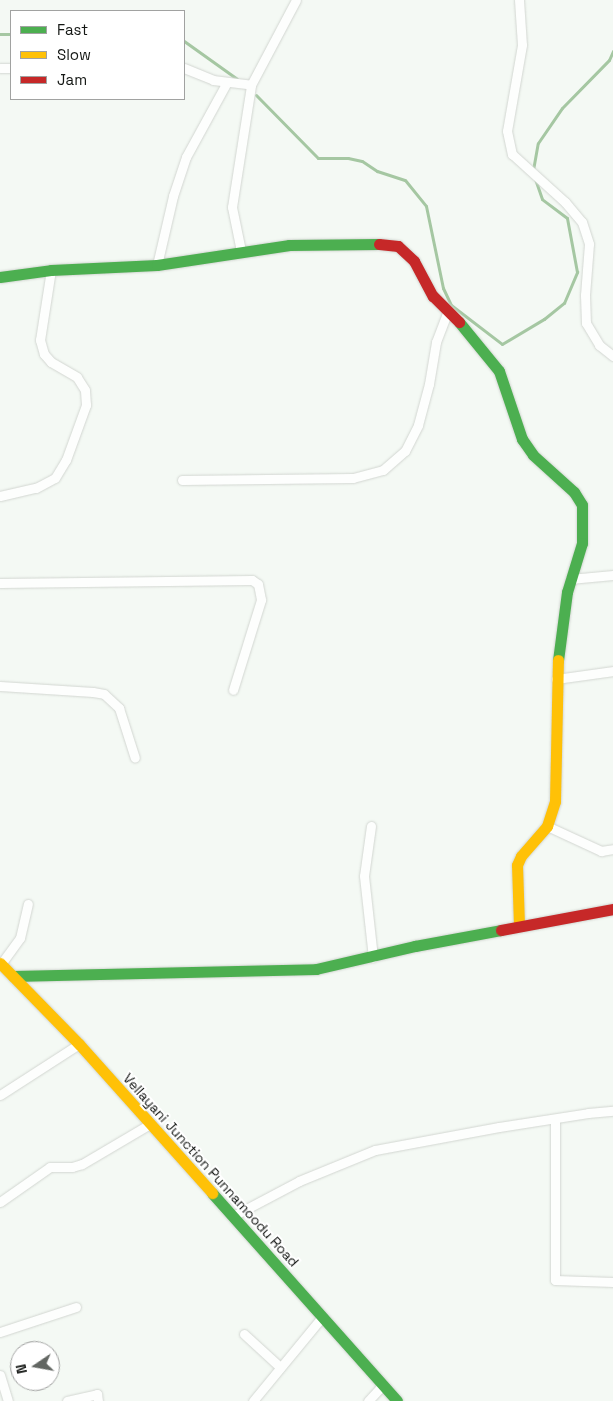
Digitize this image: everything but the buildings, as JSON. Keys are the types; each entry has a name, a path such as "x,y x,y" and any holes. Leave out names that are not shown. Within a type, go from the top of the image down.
{"street":[{"path":"241,251 232,207 251,85 296,0"},
{"path":"520,0 522,45 507,131 512,154 565,202 582,222 589,244 585,295 586,323 600,346 613,356"},
{"path":"185,68 205,78 251,85"},
{"path":"157,265 173,196 186,157 227,82"},
{"path":"0,277 51,270 157,265 289,245 368,243 398,246 414,261 433,296 470,334 499,371 510,399 522,440 534,455 574,492 582,505 582,543 570,579 560,633 556,679 555,801 547,826 521,856 517,864 519,925"},
{"path":"0,496 36,488 55,478 66,460 86,404 85,390 77,377 51,362 44,354 40,340 51,270"},
{"path":"182,480 353,478 383,470 405,451 418,425 429,384 436,342 448,311"},
{"path":"570,579 613,575"},
{"path":"0,583 252,580 258,584 261,600 233,690"},
{"path":"556,679 613,671"},
{"path":"0,686 104,694 119,708 135,758"},
{"path":"370,826 364,876 373,958"},
{"path":"547,826 601,851 613,849"},
{"path":"1,963 20,938 28,904"},
{"path":"13,976 316,970 373,958 415,946 519,925 613,909"},
{"name":"Vellayani Junction Punnamoodu Road","path":"1,963 79,1044 397,1401"},
{"path":"0,1095 79,1044"},
{"path":"233,1216 299,1181 376,1150 588,1113 613,1111"},
{"path":"555,1119 555,1280 613,1282"},
{"path":"0,1202 50,1167 72,1167 82,1164 150,1124"},
{"path":"0,1332 76,1307"},
{"path":"253,1401 322,1318"},
{"path":"244,1334 280,1367"},
{"path":"0,1375 8,1401"},
{"path":"368,1401 383,1386"},
{"path":"67,1401 96,1394 98,1401"}],"waterway":[{"path":"0,34 10,34"},
{"path":"185,42 237,79"},
{"path":"533,170 538,143 562,108 609,60 613,51"},
{"path":"256,95 318,158 348,158 362,161 377,171 405,180 426,206 443,288 451,305 502,344 544,319 564,303 577,272 567,218 542,199 535,179"}],"traffic: fast":[{"path":"0,277 51,270 157,265 289,245 379,244"},
{"path":"459,322 499,371 522,439 533,455 574,492 582,505 582,543 567,592 558,660"},
{"path":"13,976 316,969 415,946 501,930"},
{"path":"212,1193 397,1401"}],"traffic: slow":[{"path":"519,925 517,865 521,856 547,826 555,801 558,660"},
{"path":"0,963 79,1044 212,1193"}],"traffic: jam":[{"path":"379,244 398,246 414,261 433,296 459,322"},
{"path":"501,930 613,909"}]}
